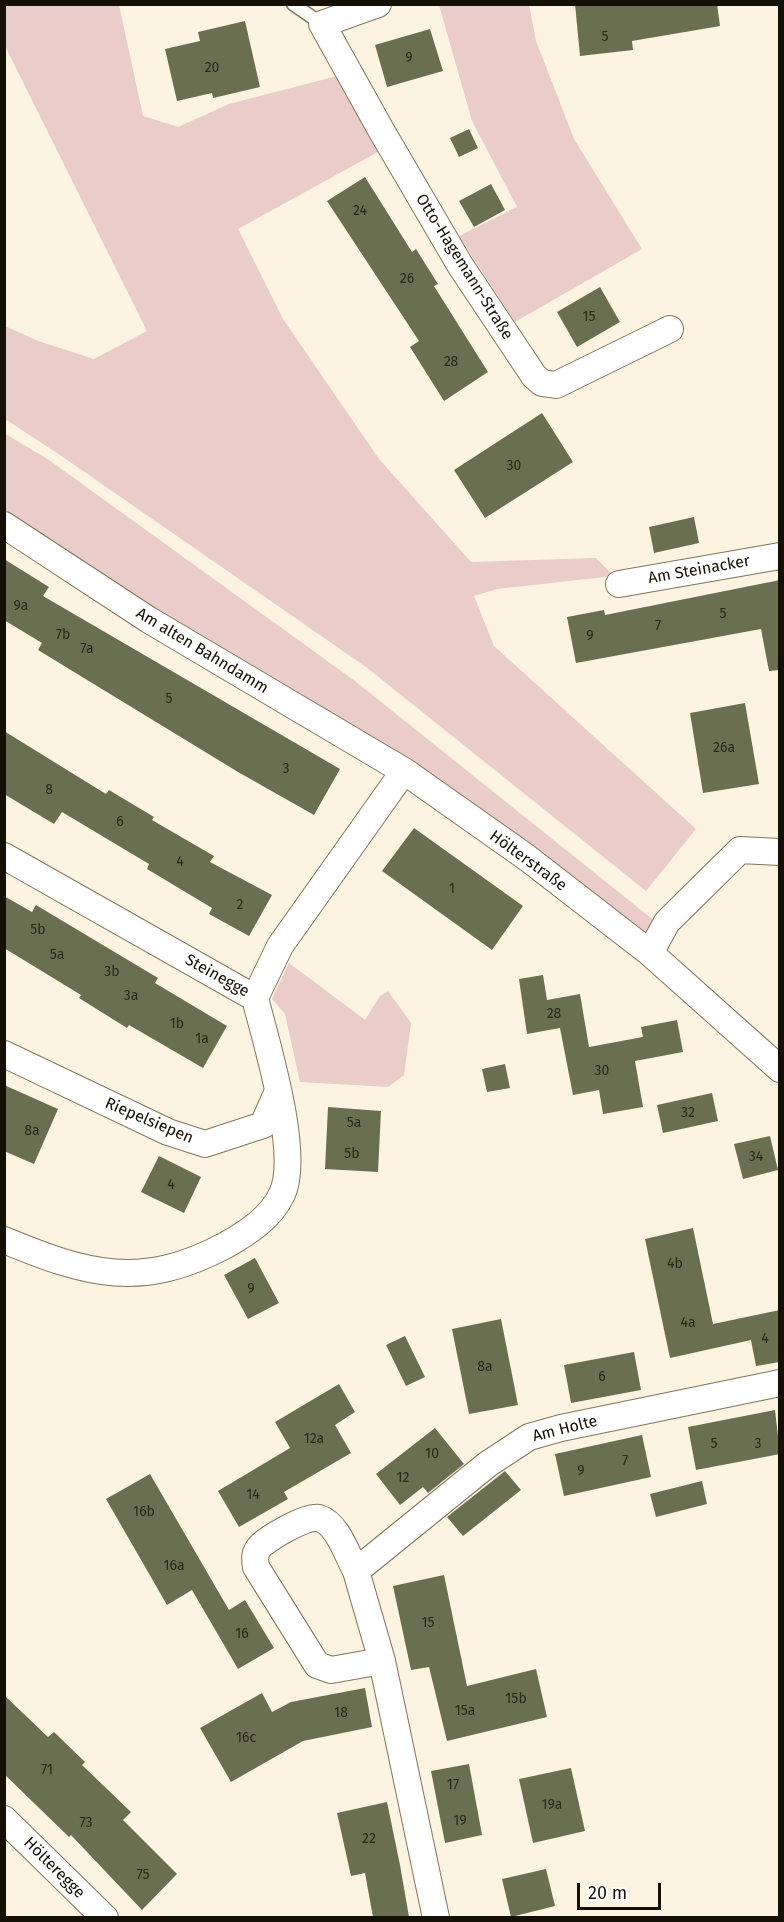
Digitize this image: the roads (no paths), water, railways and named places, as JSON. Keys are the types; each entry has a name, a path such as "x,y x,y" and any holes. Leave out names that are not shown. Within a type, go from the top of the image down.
{"street":[{"path":"322,24 378,4"},
{"name":"Otto-Hagemann-Straße","path":"322,24 460,265 534,376 542,383 556,385 670,329"},
{"name":"Am alten Bahndamm","path":"4,525 149,620 404,771"},
{"name":"Am Steinacker","path":"619,584 780,556"},
{"name":"Hölterstraße","path":"404,771 526,857 650,953 780,1069"},
{"name":"Steinegge","path":"4,856 255,998 280,946 404,771"},
{"path":"650,953 667,922 740,850 780,852"},
{"path":"4,1240 90,1271 145,1274 200,1259 254,1230 283,1194 289,1154 278,1091 255,998"},
{"name":"Riepelsiepen","path":"4,1054 168,1132 205,1144 263,1125 278,1091"},
{"name":"Am Holte","path":"356,1571 488,1464 529,1437 561,1428 780,1383"},
{"path":"382,1661 331,1670 317,1665 256,1567 255,1557 263,1543 309,1517 319,1518 335,1531 356,1571 382,1661 436,1917"},
{"name":"Hölteregge","path":"4,1819 105,1917"}],"lane":[{"name":"Otto-Hagemann-Straße","path":"293,4 322,24"}]}
